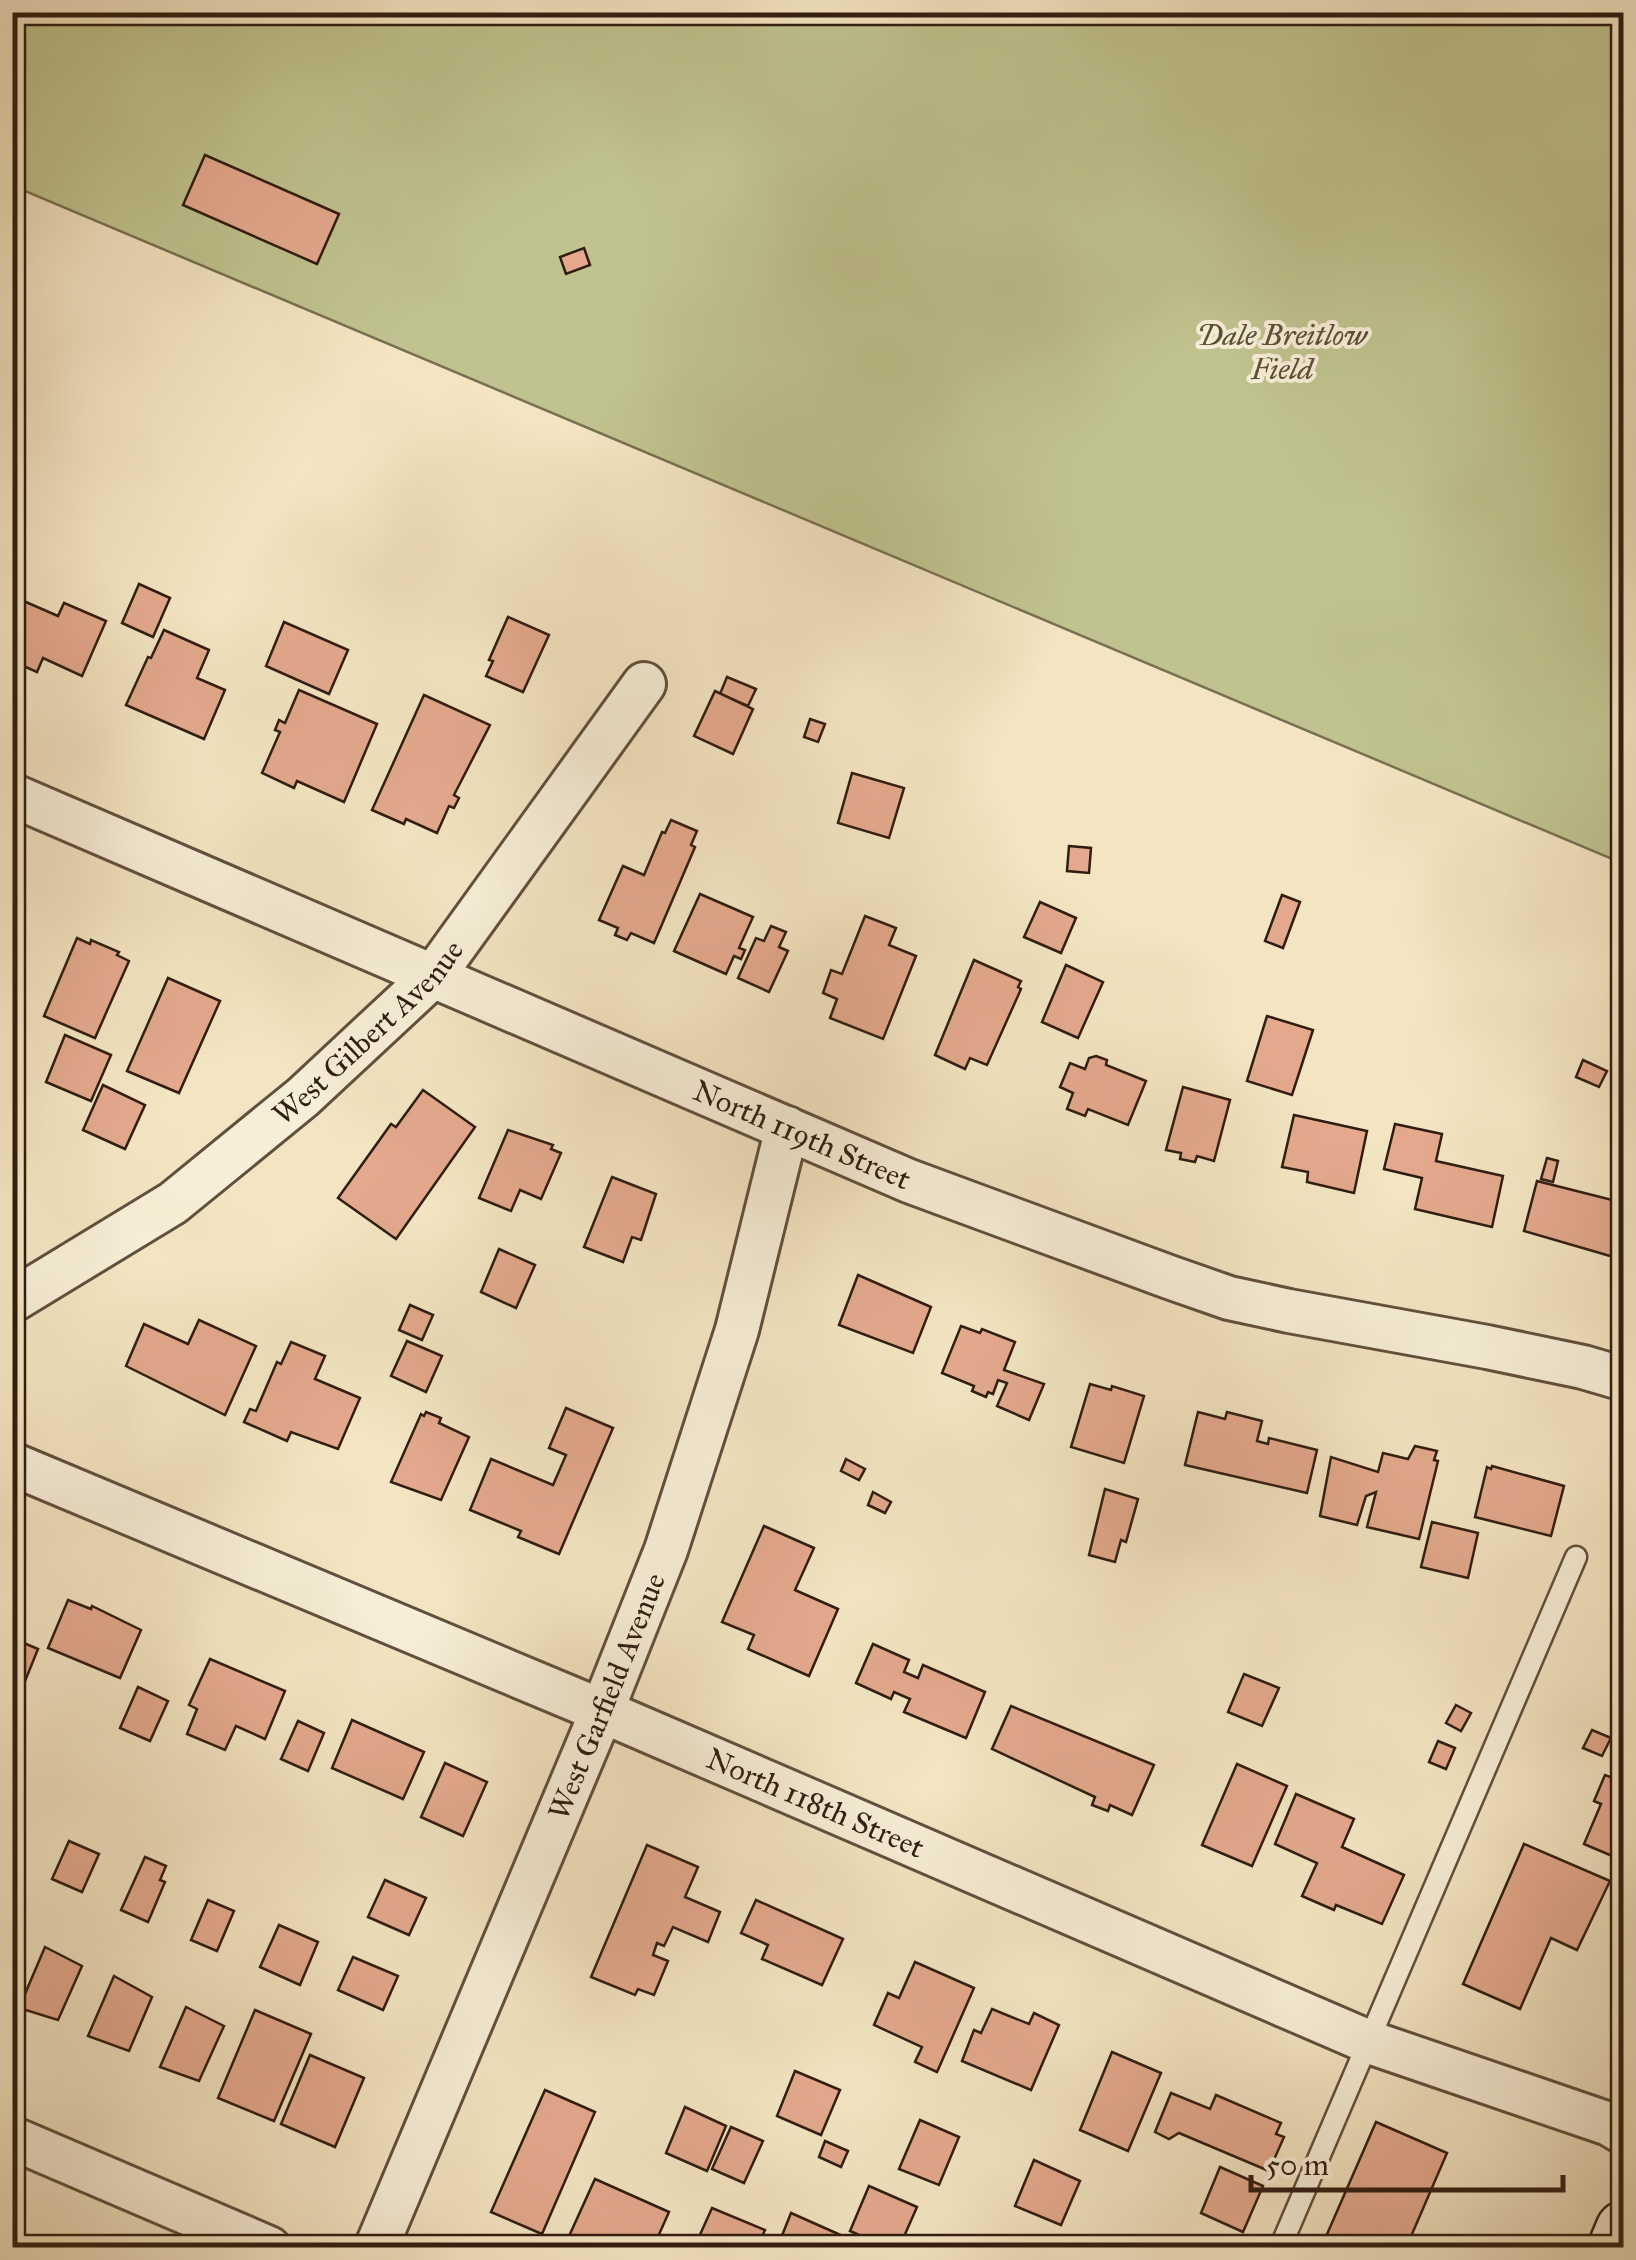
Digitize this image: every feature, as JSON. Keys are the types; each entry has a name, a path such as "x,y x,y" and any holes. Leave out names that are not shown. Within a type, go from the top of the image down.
{"main road":[{"path":"1616,2248 1624,2228"}],"street":[{"name":"West Gilbert Avenue","path":"12,1301 174,1203 303,1097 434,975 644,684"},
{"name":"North 119th Street","path":"12,796 909,1180 1230,1298 1564,1363 1624,1379"},
{"name":"West Garfield Avenue","path":"376,2248 666,1550 736,1330 787,1128"},
{"name":"North 118th Street","path":"12,1464 602,1711 1369,2042 1609,2124 1624,2133"},
{"path":"12,2138 269,2248"}],"lane":[{"path":"1280,2248 1576,1557"}],"green space":[{"name":"Dale Breitlow Field","path":"12,13 1623,13 1624,833 1612,859 13,186"}],"building":[{"path":"205,155 339,214 317,264 183,205"},
{"path":"584,248 590,265 566,274 560,257"},
{"path":"139,584 170,598 153,637 122,623"},
{"path":"12,596 58,616 64,603 106,621 82,676 43,658 37,672 12,661"},
{"path":"508,617 549,635 523,692 486,676"},
{"path":"284,622 348,650 329,694 266,666"},
{"path":"164,630 209,650 197,678 225,690 204,739 126,705"},
{"path":"727,677 756,689 748,706 720,694"},
{"path":"299,690 377,724 344,802 297,781 294,788 262,773 280,732 275,730 279,720 285,723"},
{"path":"715,691 753,709 733,754 694,736"},
{"path":"424,695 490,725 454,795 459,798 454,808 449,806 437,833 372,810"},
{"path":"810,719 825,724 818,742 804,737"},
{"path":"852,773 904,788 889,838 838,823"},
{"path":"671,820 697,831 691,845 695,847 654,943 631,933 627,940 615,935 618,928 599,920 623,866 644,875"},
{"path":"1069,846 1091,848 1089,873 1067,871"},
{"path":"700,894 753,917 739,948 745,950 741,959 734,956 726,974 674,951"},
{"path":"1282,895 1300,902 1283,948 1265,941"},
{"path":"1040,902 1076,918 1061,953 1024,937"},
{"path":"865,916 896,928 889,945 916,956 883,1039 830,1018 837,999 823,993 831,970 842,974"},
{"path":"771,926 786,932 779,947 788,951 769,992 738,978 756,938 764,941"},
{"path":"77,938 119,952 117,955 129,961 95,1038 44,1016"},
{"path":"974,960 1021,981 1021,989 987,1065 970,1058 965,1069 935,1055"},
{"path":"1066,965 1103,982 1078,1038 1042,1022"},
{"path":"168,978 220,1001 179,1093 127,1071"},
{"path":"1267,1016 1313,1030 1292,1095 1247,1081"},
{"path":"65,1035 111,1055 91,1101 46,1082"},
{"path":"1089,1058 1107,1060 1106,1065 1146,1081 1128,1125 1088,1109 1085,1116 1067,1109 1073,1093 1060,1087 1070,1063 1085,1069"},
{"path":"1583,1060 1607,1071 1599,1087 1576,1077"},
{"path":"103,1085 145,1105 125,1149 83,1130"},
{"path":"1183,1087 1230,1100 1214,1161 1197,1156 1195,1162 1180,1159 1181,1153 1166,1150"},
{"path":"423,1090 475,1127 396,1239 338,1198 391,1124 396,1127"},
{"path":"1294,1115 1367,1131 1354,1193 1307,1182 1308,1172 1282,1167"},
{"path":"1395,1124 1442,1134 1436,1161 1503,1176 1492,1227 1415,1209 1422,1178 1384,1169"},
{"path":"508,1130 553,1145 551,1149 561,1153 541,1199 520,1190 511,1211 479,1198"},
{"path":"1547,1158 1558,1161 1553,1182 1541,1179"},
{"path":"612,1177 656,1194 641,1240 632,1237 623,1262 584,1247"},
{"path":"1537,1181 1624,1203 1624,1260 1524,1231"},
{"path":"499,1249 535,1265 516,1308 481,1292"},
{"path":"858,1275 931,1307 913,1353 839,1325"},
{"path":"410,1305 433,1315 422,1340 399,1330"},
{"path":"199,1320 256,1346 225,1415 126,1366 144,1324 188,1344"},
{"path":"961,1326 980,1333 982,1329 1015,1342 1004,1370 1044,1384 1029,1420 997,1406 1007,1383 998,1380 993,1394 988,1392 986,1397 972,1391 974,1386 942,1373"},
{"path":"407,1341 442,1356 426,1392 391,1376"},
{"path":"291,1342 325,1356 315,1379 360,1398 338,1449 291,1432 287,1441 244,1422 250,1409 256,1411 277,1362 281,1364"},
{"path":"1090,1384 1144,1396 1124,1463 1071,1447"},
{"path":"566,1408 613,1428 559,1554 518,1537 521,1531 470,1510 491,1459 553,1485 566,1455 549,1448"},
{"path":"426,1412 469,1437 441,1500 391,1482 421,1414"},
{"path":"1198,1412 1225,1419 1227,1412 1262,1421 1257,1441 1268,1444 1269,1438 1317,1450 1307,1493 1185,1465"},
{"path":"1415,1446 1437,1451 1434,1460 1438,1461 1419,1539 1367,1527 1376,1492 1366,1496 1357,1525 1320,1516 1331,1457 1378,1472 1383,1453 1408,1459"},
{"path":"846,1459 865,1469 859,1480 841,1471"},
{"path":"1487,1467 1564,1486 1551,1536 1475,1517"},
{"path":"1105,1489 1138,1499 1126,1542 1121,1540 1115,1562 1089,1555"},
{"path":"873,1492 891,1502 885,1513 868,1505"},
{"path":"1432,1522 1478,1533 1468,1578 1421,1567"},
{"path":"764,1526 814,1548 795,1590 838,1609 809,1676 748,1649 754,1635 722,1622"},
{"path":"68,1600 91,1609 92,1606 141,1630 120,1678 48,1648"},
{"path":"12,1638 38,1649 21,1691 12,1687"},
{"path":"873,1644 909,1660 904,1672 918,1678 923,1665 985,1692 966,1738 904,1712 910,1699 894,1692 891,1699 856,1683"},
{"path":"210,1659 285,1691 265,1739 236,1726 225,1750 187,1734 197,1709 189,1705"},
{"path":"1244,1674 1279,1688 1262,1726 1228,1712"},
{"path":"138,1687 168,1701 150,1741 120,1728"},
{"path":"1456,1705 1471,1713 1461,1731 1446,1723"},
{"path":"1011,1706 1154,1765 1132,1815 1110,1805 1108,1811 1092,1805 1095,1797 992,1749"},
{"path":"352,1720 424,1752 403,1799 332,1768"},
{"path":"298,1721 324,1733 308,1771 281,1759"},
{"path":"1592,1730 1611,1738 1602,1756 1583,1748"},
{"path":"1438,1741 1455,1748 1446,1769 1429,1762"},
{"path":"1624,1752 1624,1861 1584,1844 1601,1804 1594,1801 1605,1775 1613,1778"},
{"path":"445,1763 487,1782 463,1836 421,1817"},
{"path":"1237,1764 1287,1786 1252,1866 1202,1845"},
{"path":"1296,1794 1354,1819 1342,1847 1404,1875 1382,1924 1302,1896 1317,1863 1275,1844"},
{"path":"69,1841 99,1854 82,1892 52,1879"},
{"path":"1524,1844 1610,1881 1577,1950 1551,1938 1520,2009 1463,1984"},
{"path":"647,1845 698,1867 685,1897 720,1912 708,1942 673,1927 664,1946 657,1943 653,1955 668,1961 654,1995 638,1989 635,1995 591,1977"},
{"path":"145,1857 166,1866 160,1880 165,1882 148,1922 121,1910"},
{"path":"385,1880 426,1898 409,1935 368,1917"},
{"path":"208,1900 234,1911 217,1951 191,1940"},
{"path":"756,1900 843,1939 822,1985 762,1959 768,1945 741,1933"},
{"path":"279,1925 318,1942 300,1985 260,1967"},
{"path":"45,1947 82,1966 58,2020 19,2008"},
{"path":"353,1957 398,1976 383,2010 338,1990"},
{"path":"915,1962 974,1988 937,2072 915,2062 922,2047 874,2025 888,1993 899,1998"},
{"path":"114,1976 152,1997 129,2051 88,2036"},
{"path":"186,2007 224,2026 199,2081 160,2067"},
{"path":"992,2009 1029,2024 1034,2013 1059,2025 1031,2090 962,2061 974,2030 981,2033"},
{"path":"255,2010 311,2034 274,2121 218,2098"},
{"path":"1112,2052 1161,2073 1128,2151 1080,2130"},
{"path":"310,2055 364,2078 335,2147 281,2124"},
{"path":"795,2071 840,2090 821,2135 777,2116"},
{"path":"545,2090 595,2112 542,2234 491,2212"},
{"path":"1171,2093 1210,2109 1216,2095 1281,2123 1276,2134 1284,2137 1269,2171 1179,2133 1169,2139 1155,2132"},
{"path":"685,2107 726,2126 707,2171 666,2153"},
{"path":"920,2120 959,2137 939,2185 899,2169"},
{"path":"1376,2122 1447,2153 1406,2248 1321,2248"},
{"path":"731,2127 763,2141 744,2183 712,2169"},
{"path":"825,2141 848,2151 841,2167 819,2157"},
{"path":"1034,2160 1080,2181 1061,2225 1015,2206"},
{"path":"1220,2167 1263,2186 1243,2232 1201,2213"},
{"path":"595,2179 669,2212 653,2248 565,2245"},
{"path":"869,2186 917,2207 899,2248 889,2248 850,2231"},
{"path":"712,2208 765,2230 757,2248 694,2248"},
{"path":"791,2213 845,2237 840,2248 777,2248"}]}
